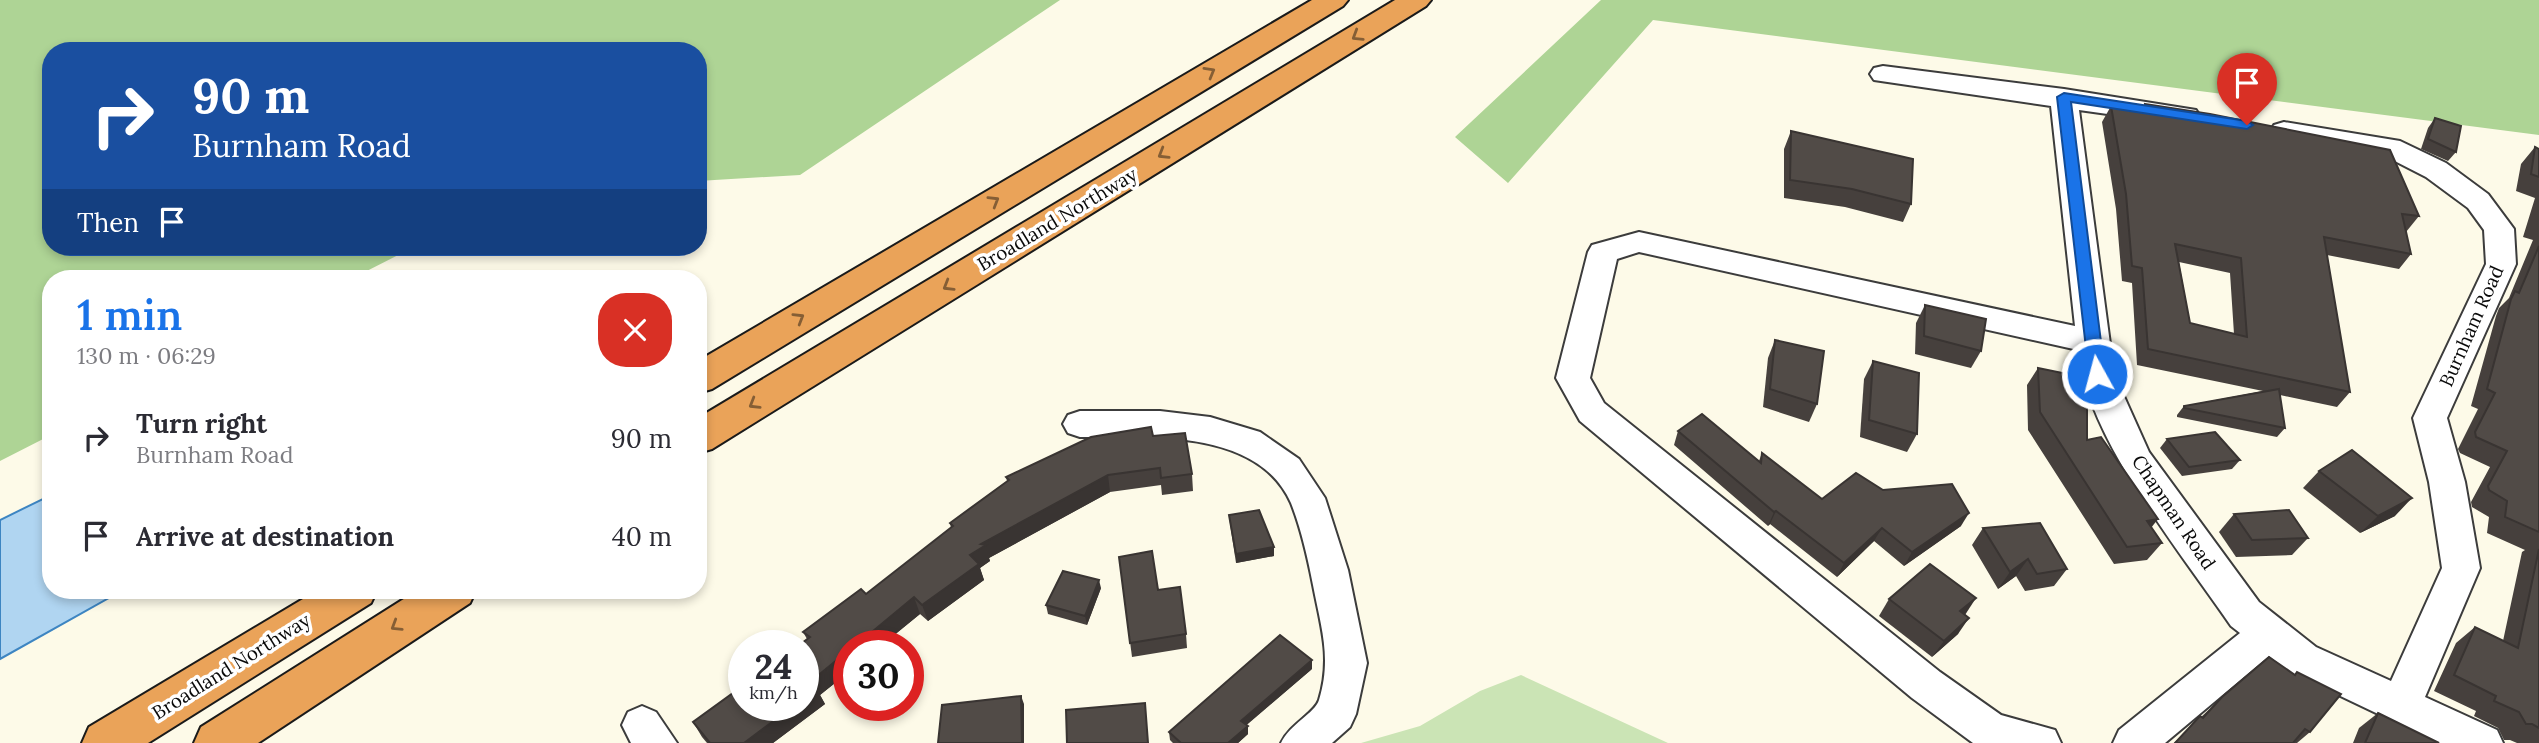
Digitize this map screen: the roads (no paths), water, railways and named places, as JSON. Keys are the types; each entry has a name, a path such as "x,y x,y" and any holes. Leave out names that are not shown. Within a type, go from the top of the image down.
{"highway":[{"path":"707,374 1333,0"},
{"name":"Broadland Northway","path":"707,433 1416,0"},
{"name":"Broadland Northway","path":"106,743 340,599"},
{"path":"218,743 313,678 440,599"}],"street":[{"path":"1883,74 2064,97 2214,120"},
{"name":"Chapman Road","path":"2064,97 2097,374 2135,459 2245,614 2302,659 2482,743"},
{"name":"Burnham Road","path":"2255,126 2390,147 2437,170 2478,201 2499,229 2501,264 2430,418 2447,482 2461,568 2401,705"},
{"path":"2040,743 1991,732 1926,685 1591,412 1573,378 1603,252 1639,242 2093,342"},
{"path":"1080,424 1160,424 1210,430 1248,442 1287,469 1307,498 1329,569 1348,663 1336,714 1302,743"},
{"path":"2134,743 2269,633"}],"water":[{"path":"42,499 42,599 107,599 0,659 0,520"}]}
